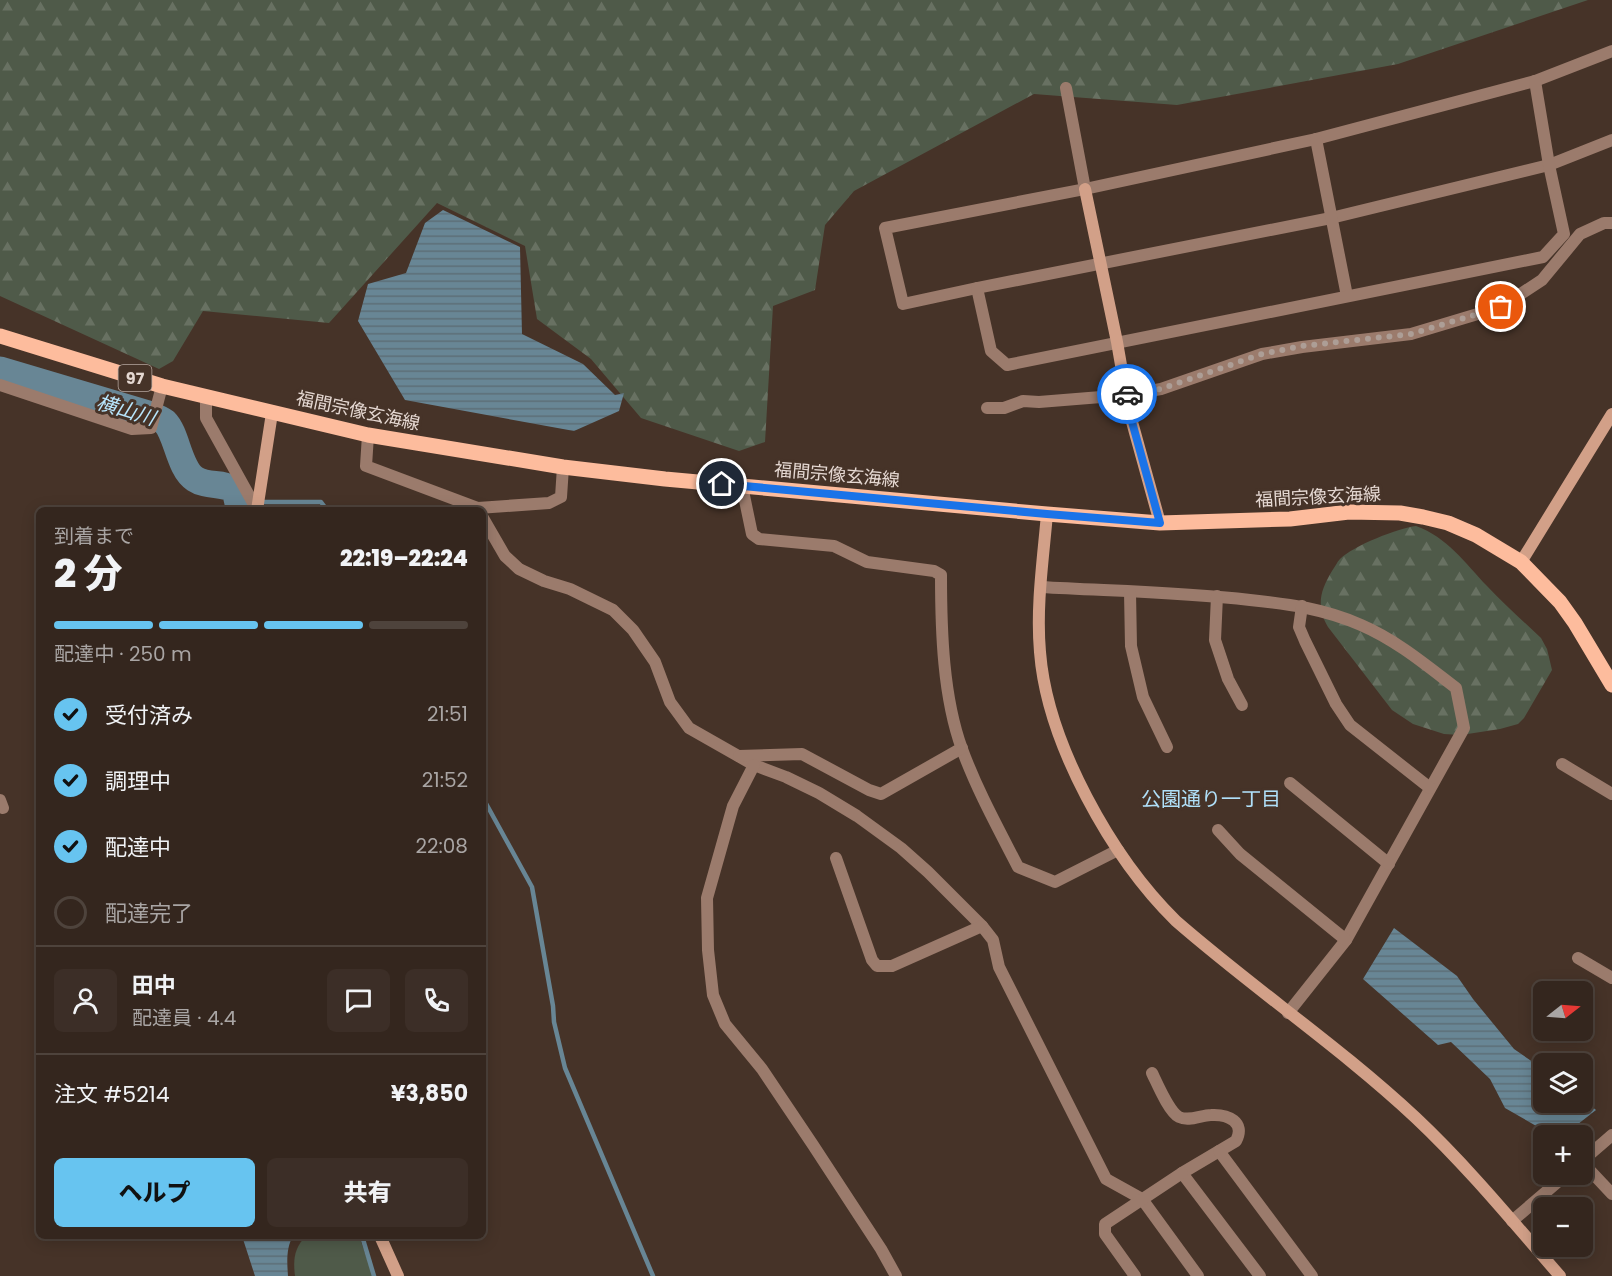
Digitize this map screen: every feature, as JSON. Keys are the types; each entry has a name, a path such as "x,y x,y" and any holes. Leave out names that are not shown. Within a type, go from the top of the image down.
{"main road":[{"name":"福間宗像玄海線","path":"0,336 162,386 272,413 368,435 562,466 742,486 1160,523 1290,519 1349,512 1400,513 1448,523 1476,535 1521,562 1560,602 1612,685"}],"street":[{"path":"1612,51 1535,81 1316,139 1085,189 885,228 903,304 1331,218 1549,165 1612,140"},
{"path":"976,288 991,351 1006,365 1543,257 1563,234 1535,81"},
{"path":"1066,88 1126,394 1160,523"},
{"path":"1316,139 1347,296"},
{"path":"987,408 1004,408 1023,401 1039,402 1161,389 1262,354 1302,346 1411,334 1501,307 1542,280 1580,234 1604,223 1612,223"},
{"path":"0,385 132,429 151,428 162,386"},
{"path":"206,397 206,418 255,507"},
{"path":"257,507 272,413"},
{"path":"1521,562 1612,414"},
{"path":"368,435 366,466 468,507"},
{"path":"486,511 549,503 561,497 562,466"},
{"path":"742,486 752,534 759,539 834,546 867,562 941,575 941,631 962,748 984,803 1018,867 1055,882 1118,850"},
{"path":"1047,514 1039,651 1047,695 1069,758 1099,819 1118,850 1144,886 1176,921 1416,1118 1456,1159 1560,1276"},
{"path":"486,523 505,556 519,569 593,599 613,610 633,630 655,662 670,702 690,728 754,765 786,777 857,816 901,848 982,926 993,940 999,967 1106,1179 1143,1199 1197,1276"},
{"path":"1041,587 1217,596 1323,610 1362,625 1389,640 1456,688 1464,728 1346,940 1288,1013"},
{"path":"1131,592 1131,646 1143,698 1167,747"},
{"path":"1217,596 1215,640 1228,679 1242,705"},
{"path":"1302,606 1299,627 1336,704 1350,725 1430,788"},
{"path":"738,756 802,754 880,794 962,748"},
{"path":"1562,764 1612,794"},
{"path":"754,765 734,806 707,898 708,950 713,995 725,1024 762,1069 807,1135 896,1276"},
{"path":"1290,783 1389,864"},
{"path":"1218,830 1240,854 1346,940"},
{"path":"836,858 872,960 877,966 892,966 982,926"},
{"path":"1578,958 1612,978"},
{"path":"1135,1276 1105,1234 1105,1224 1182,1173 1236,1141 1240,1134 1239,1126 1234,1120 1212,1114 1187,1119 1179,1118 1173,1112 1152,1073"},
{"path":"1593,1152 1612,1136"},
{"path":"1219,1151 1312,1276"},
{"path":"1182,1173 1260,1276"},
{"path":"1593,1174 1612,1194"},
{"path":"1512,1221 1554,1185"},
{"path":"381,1239 398,1276"}],"green space":[{"path":"0,0 1588,0 1398,64 1177,105 1034,94 854,191 825,225 815,290 773,306 765,442 739,451 641,418 591,359 537,319 525,246 437,203 329,323 203,311 173,361 159,369 0,296"},
{"path":"1416,526 1437,537 1455,552 1493,593 1541,638 1547,649 1552,670 1524,718 1518,724 1461,735 1444,734 1413,724 1392,710 1328,627 1322,612 1322,592 1339,560 1376,538"},
{"path":"304,1239 360,1239 373,1276 295,1276 295,1254"}],"water":[{"path":"443,210 520,247 522,334 583,364 615,395 624,393 619,411 574,431 405,400 358,321 368,284 406,273 425,223"},
{"path":"1394,928 1457,976 1514,1049 1533,1062 1533,1113 1592,1113 1577,1125 1535,1125 1505,1108 1490,1079 1451,1042 1438,1045 1363,979"},
{"path":"243,1239 292,1239 288,1250 288,1276 255,1276"}],"waterway":[{"name":"横山川","path":"0,370 161,419 169,427 185,468 190,474 205,483 235,490 238,503"},
{"name":"横山川","path":"239,507 238,503 249,502"},
{"path":"261,502 321,502 325,507"},
{"path":"486,803 532,887 554,1022 565,1068 653,1276"},
{"name":"横山川","path":"363,1239 374,1276"}],"way so far":[{"path":"1127,394 1161,389 1262,354 1302,346 1411,334 1501,307"}],"district":[{"name":"公園通り一丁目","path":"1211,799"}],"route":[{"path":"722,484 1160,523 1129,411 1127,394"}]}
